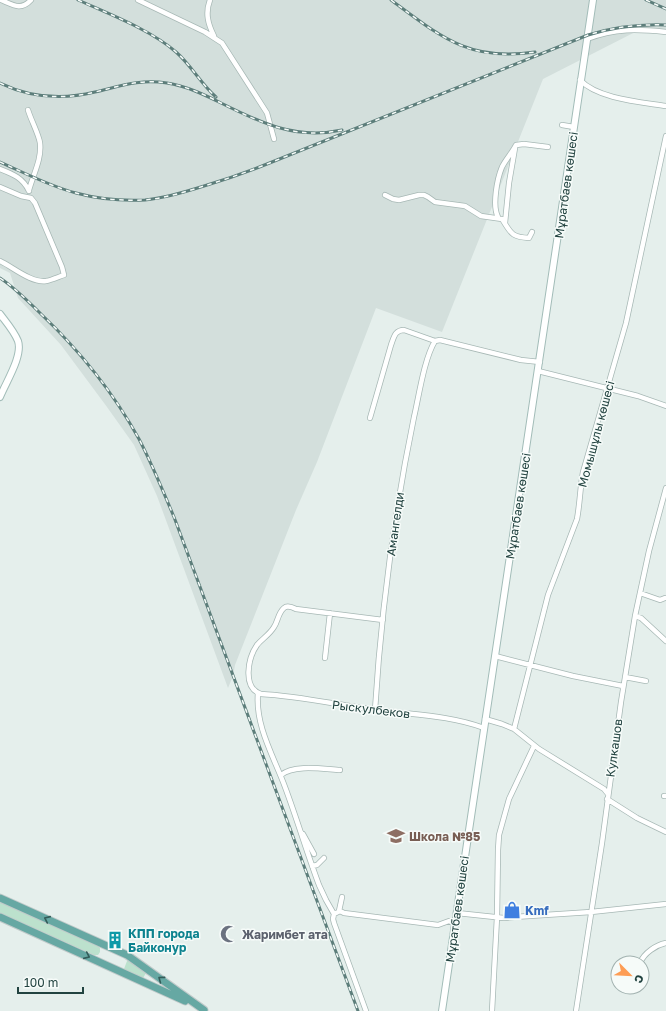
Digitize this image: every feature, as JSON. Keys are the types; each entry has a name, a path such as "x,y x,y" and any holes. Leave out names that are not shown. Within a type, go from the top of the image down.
{"main road":[{"path":"0,898 133,958 205,1011"},
{"path":"0,917 205,1011"}],"street":[{"path":"1,0 13,6 26,5 31,0"},
{"path":"138,0 205,32 222,43 267,113 274,139"},
{"path":"210,0 207,11 207,19 214,37"},
{"name":"Мұратбаев көшесі","path":"442,1011 593,0"},
{"path":"587,39 594,36 627,29 666,32"},
{"path":"580,80 588,87 599,92 666,106"},
{"path":"28,110 40,142 39,161 29,190"},
{"path":"562,125 574,127"},
{"name":"Момышұлы көшесі","path":"514,729 548,595 580,507 580,485 583,472 626,323 666,136"},
{"path":"516,145 524,144 548,147"},
{"path":"498,217 495,206 500,173 502,167 516,145"},
{"path":"516,145 509,183 505,222 507,228 518,237 529,238 532,232"},
{"path":"0,169 15,175 25,183 55,250 64,275 46,281 40,281 26,276 0,261"},
{"path":"0,187 21,196 31,198"},
{"path":"385,195 399,200 419,195 424,196 435,202 465,206 481,216 498,217 505,222"},
{"path":"0,314 15,335 19,349 16,362 0,397"},
{"path":"370,418 391,344 396,333 401,330 435,341 440,340 521,360 540,362"},
{"name":"Амангелди","path":"375,710 377,672 397,508 424,375 435,341"},
{"path":"538,371 638,396 666,406"},
{"name":"Кулкашов","path":"576,1011 602,843 607,796 624,677 640,593 666,488"},
{"path":"640,593 660,600 665,598"},
{"path":"366,1011 334,923 334,914 326,900 312,866 281,775 263,732 258,709 258,693 253,690 248,679 253,653 258,644 273,629 280,612 287,606 296,609 383,620"},
{"path":"325,658 330,613"},
{"path":"635,616 642,618 666,641"},
{"path":"496,656 581,678 623,686"},
{"path":"624,677 646,681"},
{"name":"Рыскулбеков","path":"258,693 375,710 431,715 470,723 484,728"},
{"path":"485,719 514,729 534,746 604,789 607,796 637,818 666,832"},
{"path":"492,1011 497,917 499,835 509,799 534,746"},
{"path":"281,775 292,770 314,768 340,770"},
{"path":"300,832 304,836 314,854"},
{"path":"312,866 317,865 324,858"},
{"path":"339,911 342,897"},
{"path":"457,913 514,917 591,912 666,904"},
{"path":"334,914 339,911 438,925 449,921 455,923"},
{"path":"646,955 655,947 666,943"}],"shaded area":[{"path":"0,0 666,0 666,35 643,28 543,79 442,332 376,308 317,462 296,510 235,665 233,676 228,688 157,496 134,445 61,345 18,298 10,273 0,268"}],"green space":[{"path":"0,901 98,946 100,948 100,952 98,955 94,955 0,913"},
{"path":"130,960 146,973 143,978 124,969 127,961"}],"railway":[{"path":"78,0 129,23 166,44 181,57 216,97"},
{"path":"391,0 425,25 457,44 474,50 492,53 512,54 535,52"},
{"path":"646,0 666,9"},
{"path":"0,162 47,183 84,195 128,200 160,198 230,178 255,169 588,35 627,27 666,25"},
{"path":"0,83 35,95 59,97 83,95 122,85 148,82 167,83 181,86 208,96 250,117 279,128 309,133 325,133 342,130"},
{"path":"0,278 31,304 82,357 118,405 144,448 174,517 358,1011"}],"place":[{"name":"Школа №85","path":"396,836"},
{"name":"Kmf","path":"512,910"},
{"name":"Жаримбет ата","path":"229,934"},
{"name":"КПП города Байконур","path":"115,940"}]}
